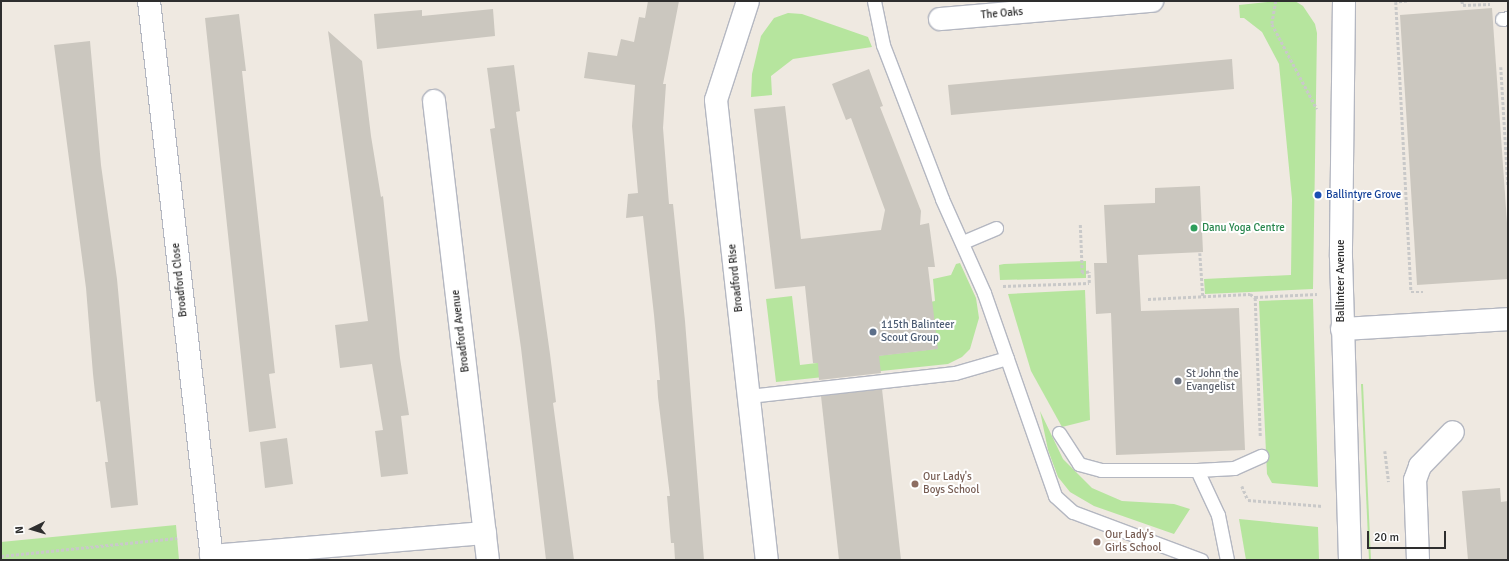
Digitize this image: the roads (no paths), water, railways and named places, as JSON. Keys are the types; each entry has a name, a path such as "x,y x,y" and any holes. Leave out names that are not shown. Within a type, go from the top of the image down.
{"street":[{"name":"Broadford Close","path":"149,1 211,558"},
{"name":"Broadford Rise","path":"748,1 716,100 767,560"},
{"name":"The Oaks","path":"940,19 970,9 1152,1"},
{"name":"Ballinteer Avenue","path":"1344,1 1342,329 1350,560"},
{"name":"Broadford Avenue","path":"434,101 488,560"},
{"path":"1342,329 1508,319"},
{"path":"1418,560 1415,480 1420,466 1453,432"},
{"path":"211,558 485,533"}],"lane":[{"path":"874,1 882,45 942,199 963,242 1007,358 1055,496 1073,512 1201,560"},
{"path":"963,242 996,228"},
{"path":"749,396 955,373 1007,358"},
{"path":"1059,433 1079,464 1101,470 1197,470 1234,468 1261,456"},
{"path":"1197,470 1218,515 1227,560"}],"place":[{"name":"Ballintyre Grove","path":"1318,195"},
{"name":"Danu Yoga Centre","path":"1194,228"},
{"name":"115th Balinteer Scout Group","path":"873,332"},
{"name":"St John the Evangelist","path":"1178,381"},
{"name":"Our Lady's Boys School","path":"915,484"},
{"name":"Our Lady's Girls School","path":"1097,542"}]}
